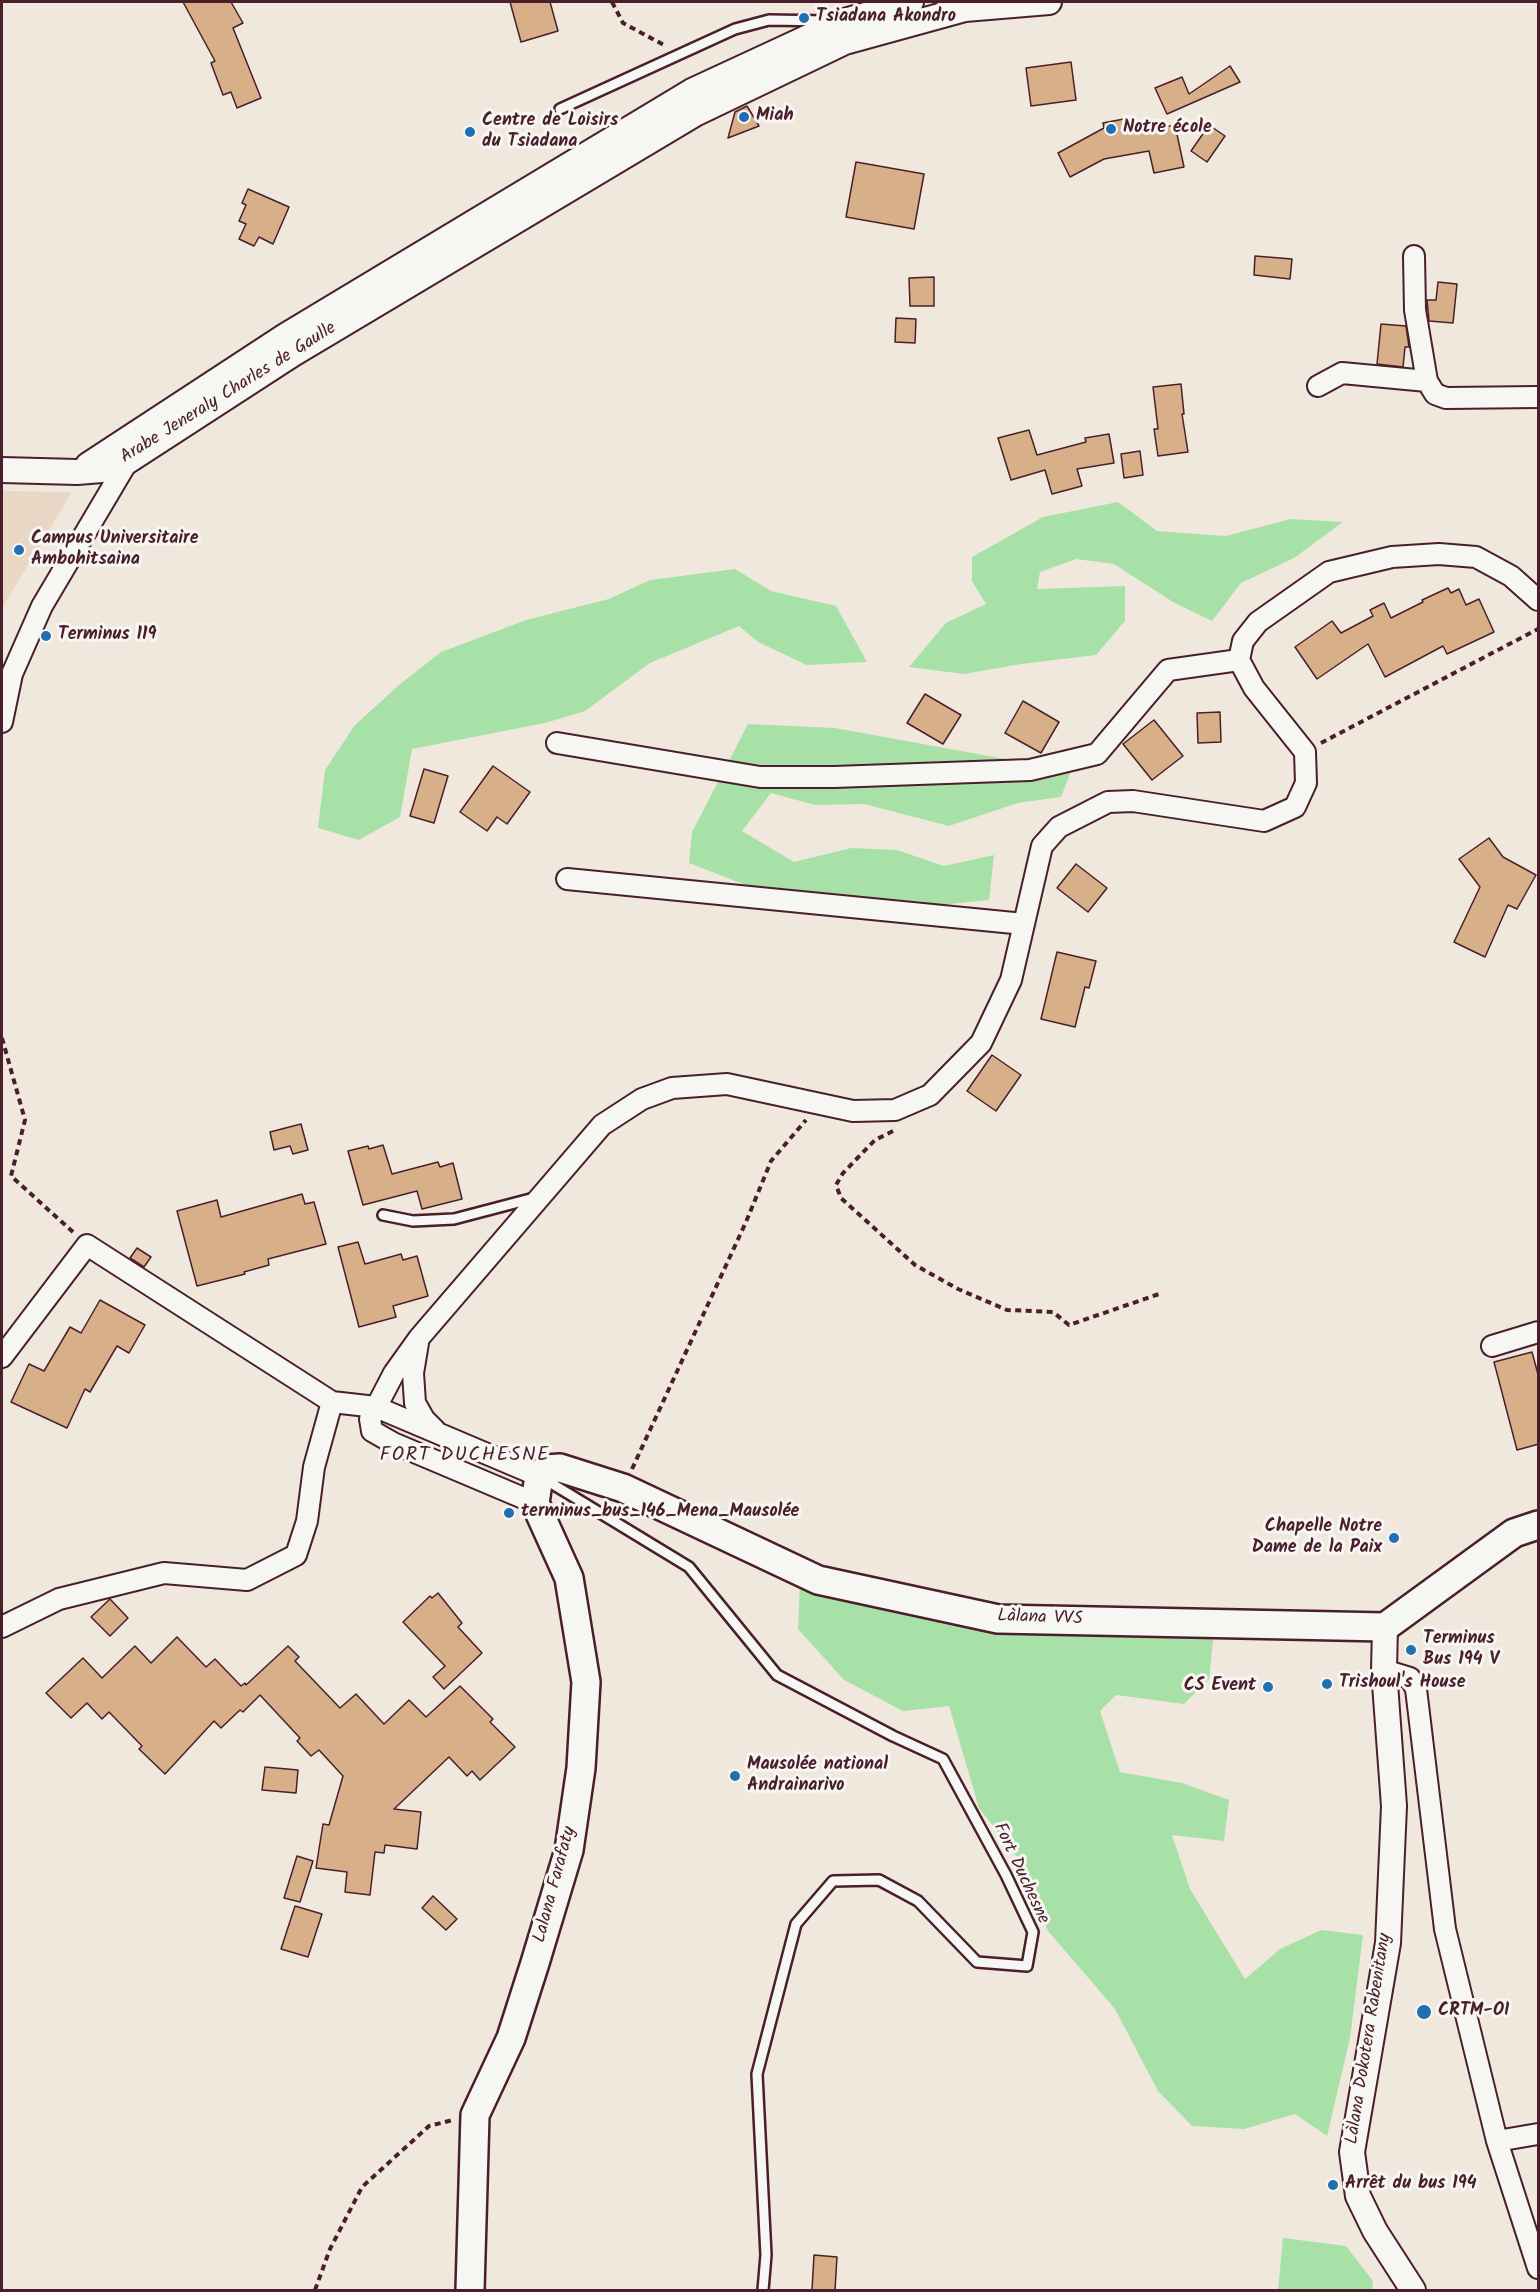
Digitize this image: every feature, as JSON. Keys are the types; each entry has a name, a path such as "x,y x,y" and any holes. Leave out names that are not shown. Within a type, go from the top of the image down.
{"main road":[{"name":"Làlana VVS","path":"539,1476 546,1469 560,1468 623,1488 818,1580 998,1619 1385,1627"},
{"path":"535,1503 539,1476"},
{"name":"Lalana Farafaty","path":"470,2290 475,2115 511,2038 535,1963 568,1850 580,1768 586,1682 569,1578 535,1503"},
{"path":"1385,1627 1514,1533 1539,1525"}],"street":[{"name":"Arabe Jeneraly Charles de Gaulle","path":"77,472 285,336 692,91 841,22 911,2"},
{"name":"Arabe Jeneraly Charles de Gaulle","path":"77,472 102,470 128,461 292,354 706,109 845,42 965,9 1049,2"},
{"path":"1414,256 1415,310 1427,381 1436,394 1446,398 1539,397"},
{"path":"1318,386 1342,373 1427,381"},
{"path":"2,722 12,674 42,606 146,427"},
{"path":"2,470 77,472"},
{"path":"535,1503 393,1443 372,1431 370,1419 394,1373 418,1338 602,1125 642,1099 672,1088 726,1084 852,1111 895,1110 930,1095 981,1043 1011,980 1042,846 1059,827 1108,802 1133,801 1264,821 1295,807 1306,783 1305,752 1254,688 1239,660 1243,641 1258,622 1329,572 1392,557 1439,554 1476,557 1511,576 1539,600"},
{"path":"557,743 760,777 834,777 1030,770 1097,754 1168,670 1239,660"},
{"path":"567,879 1024,924"},
{"path":"2,1358 87,1245 332,1402 376,1407 539,1476"},
{"path":"1492,1346 1539,1332"},
{"path":"418,1338 413,1373 415,1403 424,1419 438,1434"},
{"path":"2,1627 59,1599 164,1573 247,1580 296,1555 307,1521 314,1467 332,1402"},
{"name":"Làlana Dokotera Rabenitany","path":"1385,1627 1384,1670 1394,1806 1388,1943 1352,2152 1358,2196 1375,2230 1413,2290"},
{"path":"1384,1670 1410,1678 1416,1689 1445,1929 1497,2141 1539,2268"},
{"path":"1497,2141 1539,2134"}],"lane":[{"path":"560,109 735,29 769,20 841,22"},
{"path":"383,1215 413,1221 454,1219 540,1197"},
{"name":"Fort Duchesne","path":"539,1476 689,1567 777,1675 893,1736 943,1759 1006,1875 1033,1932 1027,1966 977,1962 918,1901 879,1880 833,1881 796,1924 757,2074 766,2255 763,2290"}],"path":[{"path":"612,2 623,22 681,54"},
{"path":"1305,752 1539,629"},
{"path":"2,1038 25,1120 11,1176 87,1245"},
{"path":"623,1488 746,1222 771,1161 812,1113"},
{"path":"895,1130 875,1140 843,1173 836,1185 841,1198 915,1265 958,1289 1007,1310 1053,1312 1069,1325 1162,1293"},
{"path":"315,2290 330,2249 362,2187 429,2126 475,2115"}],"shaded area":[{"name":"Campus Universitaire Ambohitsaina","path":"2,491 72,492 2,608"}],"green space":[{"path":"1118,502 1157,531 1226,536 1291,519 1343,522 1294,558 1241,583 1212,621 1173,602 1114,564 1076,559 1040,572 1037,589 1125,586 1125,621 1096,655 964,674 909,667 946,623 986,604 972,581 972,557 1043,517"},
{"path":"735,569 771,591 836,606 867,662 807,665 758,642 739,626 650,663 585,711 545,723 412,749 400,817 359,840 318,828 325,770 355,725 399,685 441,652 526,620 609,599 650,580"},
{"path":"748,724 835,728 1071,771 1061,797 1018,803 949,826 864,804 815,805 771,793 742,831 794,862 851,848 897,850 944,866 994,855 989,900 911,908 835,895 769,894 689,863 692,832"},
{"path":"800,1584 1214,1631 1209,1679 1184,1704 1116,1695 1100,1711 1120,1772 1182,1783 1229,1800 1224,1841 1172,1835 1190,1889 1245,1979 1280,1949 1321,1930 1363,1935 1350,2038 1327,2136 1295,2114 1244,2129 1192,2126 1158,2091 1115,2009 1048,1931 1021,1862 979,1808 949,1706 903,1711 844,1680 798,1629"},
{"path":"1283,2238 1346,2246 1373,2281 1372,2290 1278,2290"}],"building":[{"path":"183,2 231,2 243,23 233,28 261,98 237,108 231,92 223,95 211,63 215,61"},
{"path":"510,2 550,2 558,31 521,42"},
{"path":"1071,62 1076,100 1031,106 1026,68"},
{"path":"1230,66 1240,82 1167,114 1155,88 1182,77 1189,94"},
{"name":"Miah","path":"747,106 759,126 728,138 735,112"},
{"path":"1129,118 1132,133 1175,125 1184,167 1154,173 1149,151 1104,159 1070,177 1058,153 1104,128 1103,123"},
{"path":"1209,125 1225,136 1207,162 1191,151"},
{"path":"856,162 924,174 914,229 846,217"},
{"path":"248,189 289,207 273,244 259,237 254,246 239,239 246,224 239,221 246,205 242,203"},
{"path":"1255,256 1292,259 1290,279 1254,275"},
{"path":"934,277 934,306 910,306 909,278"},
{"path":"1438,282 1457,284 1453,323 1429,321 1427,300 1436,300"},
{"path":"896,318 916,319 915,343 895,342"},
{"path":"1381,324 1406,326 1409,347 1405,347 1403,367 1377,364"},
{"path":"1181,384 1184,414 1182,414 1188,452 1158,456 1154,429 1158,429 1153,387"},
{"path":"1029,430 1037,455 1086,442 1085,438 1109,434 1114,463 1077,469 1082,486 1052,494 1045,470 1011,480 998,438"},
{"path":"1140,451 1143,475 1124,478 1121,454"},
{"path":"1448,588 1451,593 1459,589 1466,605 1479,599 1494,632 1447,654 1443,646 1385,677 1368,644 1317,679 1295,647 1332,621 1341,633 1373,616 1370,610 1384,603 1391,618"},
{"path":"925,694 961,715 943,744 907,723"},
{"path":"1023,701 1059,722 1041,753 1005,733"},
{"path":"1220,712 1221,742 1198,743 1197,713"},
{"path":"1154,720 1183,756 1152,780 1123,744"},
{"path":"493,766 530,792 507,824 497,817 487,831 460,812"},
{"path":"424,769 448,776 434,823 410,816"},
{"path":"1489,838 1503,857 1536,875 1517,909 1508,905 1485,957 1454,942 1480,887 1459,859"},
{"path":"1076,864 1107,888 1088,912 1057,888"},
{"path":"1057,952 1096,961 1089,988 1085,987 1075,1027 1041,1019"},
{"path":"992,1055 1021,1075 996,1111 967,1091"},
{"path":"301,1124 308,1150 293,1154 290,1146 274,1150 270,1132"},
{"path":"383,1145 392,1174 438,1162 440,1167 453,1163 462,1199 422,1209 417,1191 363,1205 348,1151"},
{"path":"302,1194 305,1204 314,1202 326,1244 268,1259 269,1265 244,1272 245,1274 197,1286 177,1211 217,1200 221,1217"},
{"path":"358,1242 365,1264 401,1254 403,1260 417,1256 428,1296 393,1306 396,1317 359,1327 338,1247"},
{"path":"137,1248 151,1257 144,1267 130,1258"},
{"path":"100,1300 145,1325 129,1353 117,1346 90,1392 85,1389 67,1428 11,1402 29,1364 44,1371 70,1327 81,1333"},
{"path":"1532,1352 1539,1378 1539,1444 1517,1450 1494,1362"},
{"path":"438,1593 462,1623 458,1627 482,1653 444,1689 433,1677 445,1666 403,1622 430,1596 432,1598"},
{"path":"110,1599 128,1618 110,1636 91,1617"},
{"path":"177,1637 206,1667 215,1659 241,1686 245,1683 246,1685 288,1646 299,1657 295,1661 340,1708 356,1694 384,1724 409,1700 426,1717 460,1686 493,1719 490,1722 515,1747 480,1780 472,1771 467,1776 449,1757 394,1809 421,1812 417,1849 385,1845 384,1853 375,1852 370,1895 345,1892 347,1872 316,1868 323,1824 329,1825 343,1776 319,1750 311,1756 297,1741 300,1738 260,1695 243,1712 240,1710 221,1728 214,1721 165,1774 139,1749 142,1746 109,1712 102,1719 87,1703 71,1718 46,1693 83,1658 102,1678 135,1646 151,1663"},
{"path":"265,1767 298,1770 296,1793 262,1790"},
{"path":"297,1856 313,1861 300,1902 284,1898"},
{"path":"433,1896 457,1919 446,1930 422,1908"},
{"path":"295,1906 322,1914 308,1957 281,1949"},
{"path":"814,2255 837,2257 835,2290 812,2290"}],"place":[{"name":"Tsiadana Akondro","path":"804,18"},
{"name":"Miah","path":"744,117"},
{"name":"Notre école","path":"1111,129"},
{"name":"Centre de Loisirs du Tsiadana","path":"470,132"},
{"name":"Campus Universitaire Ambohitsaina","path":"19,550"},
{"name":"Terminus 119","path":"46,636"},
{"name":"terminus_bus_146_Mena_Mausolée","path":"509,1513"},
{"name":"Chapelle Notre Dame de la Paix","path":"1394,1538"},
{"name":"Terminus Bus 194 V","path":"1411,1650"},
{"name":"Trishoul's House","path":"1327,1684"},
{"name":"CS Event","path":"1268,1687"},
{"name":"Mausolée national Andrainarivo","path":"735,1776"},
{"name":"CRTM-OI","path":"1424,2012"},
{"name":"Arrêt du bus 194","path":"1333,2185"}],"district":[{"name":"FORT DUCHESNE","path":"465,1457"}]}
